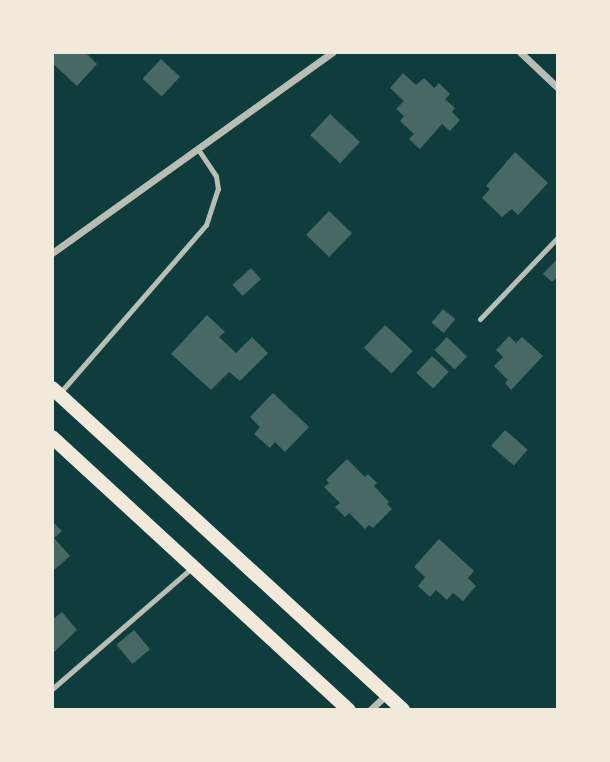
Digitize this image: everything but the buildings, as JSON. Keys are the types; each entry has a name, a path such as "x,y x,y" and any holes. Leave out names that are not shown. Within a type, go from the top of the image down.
{"main road":[{"path":"55,394 403,709"},
{"path":"52,437 349,709"}],"street":[{"path":"52,253 333,52"},
{"path":"520,52 558,88"},
{"path":"370,709 387,695"}],"lane":[{"path":"55,394 206,225 218,189 216,176 198,149"},
{"path":"480,319 558,237"},
{"path":"52,689 194,566"}]}
